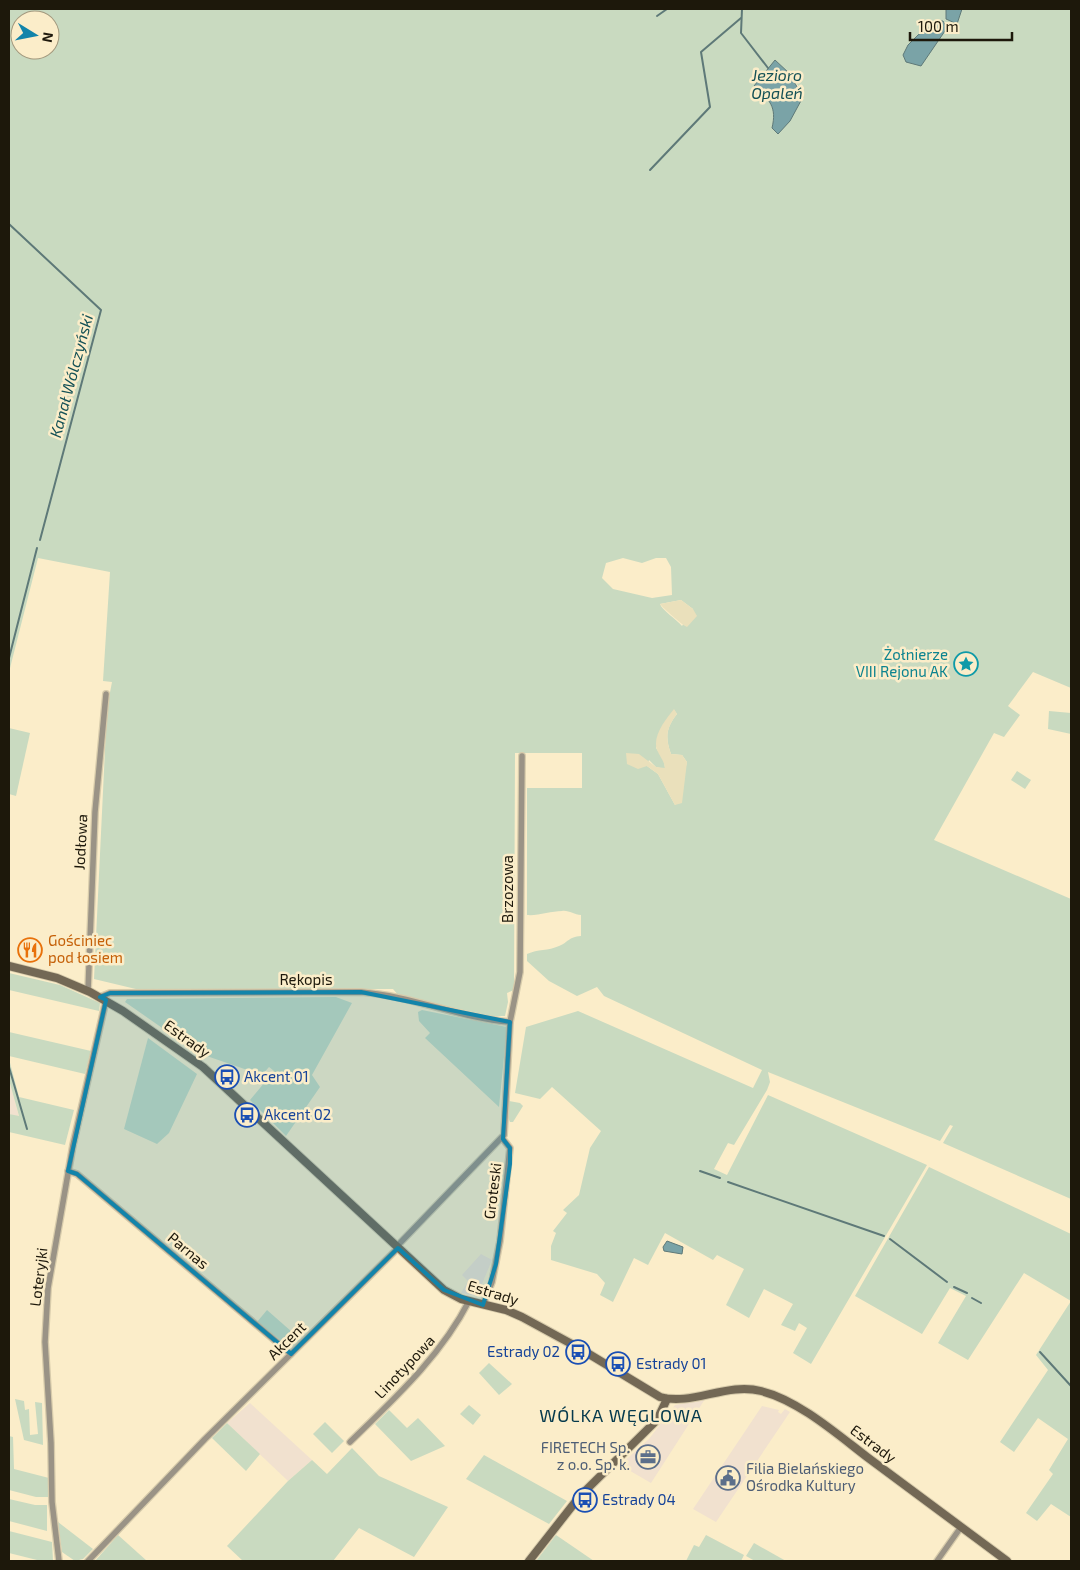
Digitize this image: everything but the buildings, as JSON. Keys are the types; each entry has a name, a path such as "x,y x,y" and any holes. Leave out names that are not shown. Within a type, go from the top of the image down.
{"main road":[{"name":"Estrady","path":"9,966 56,978 103,999 215,1077 444,1290 469,1301 522,1317 586,1351 651,1392 667,1399 739,1389 769,1393 800,1409 825,1426 1007,1561"},
{"path":"528,1561 580,1496 657,1420 667,1399"}],"street":[{"name":"Jodłowa","path":"88,991 94,812 106,694"},
{"name":"Brzozowa","path":"510,1022 520,972 522,756"},
{"name":"Rękopis","path":"103,999 110,993 361,992 382,994 464,1014 510,1022"},
{"name":"Loteryjki","path":"59,1561 52,1515 46,1342 51,1270 68,1171 103,999"},
{"name":"Groteski","path":"483,1305 496,1264 508,1180 510,1148 502,1138 505,1130 510,1022"},
{"name":"Akcent","path":"88,1561 202,1442 397,1247 502,1138"},
{"name":"Parnas","path":"68,1171 77,1174 291,1354"},
{"name":"Linotypowa","path":"350,1442 448,1338 469,1301"},
{"path":"937,1561 961,1526"}],"highlighted area":[{"path":"361,992 510,1022 503,1139 510,1148 510,1164 496,1264 483,1305 444,1290 398,1248 291,1354 77,1174 68,1171 106,1000 100,997 110,993"}],"shaded area":[{"path":"9,1080 19,1117 9,1114"},
{"path":"481,1254 492,1260 477,1296 461,1293 468,1281 462,1275"},
{"path":"705,1399 651,1483 620,1465 649,1439 675,1405"},
{"path":"250,1403 312,1460 288,1481 227,1423"},
{"path":"762,1406 779,1410 778,1412 781,1414 785,1409 790,1412 716,1522 693,1509"}],"green space":[{"path":"9,9 1071,9 1071,688 1033,672 1008,706 1020,715 1004,737 994,733 934,840 1071,899 1071,1199 943,1143 953,1126 950,1125 940,1141 768,1072 770,1082 767,1090 734,1145 728,1143 714,1169 727,1175 768,1095 927,1165 811,1364 793,1353 807,1328 799,1323 795,1331 781,1325 793,1304 764,1289 749,1318 726,1305 744,1269 717,1255 713,1260 665,1233 648,1265 634,1258 613,1302 600,1295 605,1283 597,1274 551,1260 551,1246 556,1233 553,1231 567,1213 563,1210 579,1195 590,1148 601,1131 552,1087 540,1099 515,1093 526,1027 578,1011 753,1088 762,1070 604,996 597,987 577,996 549,981 527,961 527,954 555,948 573,937 581,936 581,915 565,911 527,915 527,788 582,788 582,753 515,753 514,990 507,993 508,1002 505,1016 491,1016 399,996 393,989 140,990 94,979 107,708 112,682 103,681 110,572 38,558 9,672","holes":["775,60 789,73 799,87 775,115 768,98","623,558 642,563 656,558 666,558 671,567 672,595 652,598 613,589 602,578 606,563","681,600 693,609 682,626 660,604","674,710 677,714 669,728 667,738 669,748 671,754 682,755 687,762 683,789 675,805 658,774 647,766 649,760 656,767 665,769 664,759 656,748"]},
{"path":"1049,711 1071,713 1071,734 1048,729"},
{"path":"9,728 30,733 16,796 9,794"},
{"path":"1017,771 1031,780 1025,789 1011,780"},
{"path":"9,973 60,985 100,1003 99,1011 9,990"},
{"path":"336,997 352,1003 312,1075 320,1087 286,1136 250,1100 274,1071 269,1067 262,1075 198,1053 125,1002 127,999"},
{"path":"422,1010 507,1027 499,1107 425,1038 430,1033 419,1021 418,1012"},
{"path":"9,1032 91,1051 85,1074 9,1056"},
{"path":"148,1038 197,1074 169,1133 157,1144 124,1129"},
{"path":"9,1059 19,1097 74,1110 65,1145 9,1132 9,1114 19,1116 9,1080"},
{"path":"509,1101 520,1103 523,1106 513,1122 510,1122 508,1117"},
{"path":"929,1167 1071,1234 1071,1301 1024,1273 968,1360 938,1343 966,1296 950,1288 922,1334 855,1296"},
{"path":"1071,1301 1071,1517 1051,1504 1037,1521 1026,1513 1053,1474 1049,1470 1068,1439 1038,1418 1014,1452 1000,1442 1048,1370 1036,1355"},
{"path":"267,1310 300,1339 291,1348 257,1322"},
{"path":"489,1363 512,1384 499,1395 479,1373"},
{"path":"15,1399 24,1401 25,1410 29,1409 30,1435 38,1434 35,1402 42,1403 43,1445 24,1440"},
{"path":"469,1405 481,1415 473,1425 460,1414"},
{"path":"389,1410 407,1428 418,1418 445,1446 411,1461 375,1424"},
{"path":"325,1422 344,1441 332,1453 313,1434"},
{"path":"227,1423 260,1454 246,1471 212,1438"},
{"path":"9,1436 13,1437 14,1469 49,1478 48,1497 36,1497 9,1490"},
{"path":"352,1448 379,1476 448,1507 414,1557 359,1528 333,1561 243,1561 227,1546 288,1481 312,1460 327,1474"},
{"path":"484,1455 567,1501 549,1524 466,1479"},
{"path":"9,1499 35,1505 47,1505 47,1531 9,1521"},
{"path":"58,1522 93,1549 83,1559 75,1561 62,1552"},
{"path":"9,1531 52,1542 53,1561 41,1561 9,1553"},
{"path":"118,1535 147,1561 95,1561"},
{"path":"556,1535 594,1561 536,1561"},
{"path":"706,1535 744,1555 741,1561 686,1561 694,1545 699,1547"},
{"path":"754,1543 786,1561 755,1561 746,1556"}],"sand":[{"path":"681,600 693,609 697,616 687,627 660,604"},
{"path":"674,709 677,714 669,728 667,738 669,748 671,754 682,755 687,762 682,803 675,805 658,774 647,766 638,769 627,764 626,753 639,754 656,767 665,768 657,750 656,739"}],"water":[{"path":"946,9 962,9 957,24 946,19"},
{"path":"939,21 943,21 947,28 921,66 906,62 903,55 908,45 918,35"},
{"name":"Jezioro Opaleń","path":"775,60 789,73 803,97 790,121 778,134 772,128 774,115 771,104 754,86"},
{"path":"667,1241 683,1247 682,1254 664,1251 663,1247"}],"waterway":[{"path":"657,16 667,9"},
{"path":"742,9 741,33 768,68"},
{"path":"650,170 710,107 701,52 741,18"},
{"name":"Kanał Wólczyński","path":"9,224 101,310 40,540"},
{"name":"Kanał Wólczyński","path":"9,658 37,548"},
{"name":"Kanał Wólczyński","path":"9,1067 27,1129"},
{"path":"700,1171 720,1178"},
{"path":"728,1182 884,1236"},
{"path":"890,1239 947,1282"},
{"path":"954,1287 967,1293"},
{"path":"972,1298 981,1303"},
{"path":"1040,1352 1071,1386"}],"place":[{"name":"Żołnierze VIII Rejonu AK","path":"966,664"},
{"name":"Gościniec pod łosiem","path":"30,950"},
{"name":"Akcent 01","path":"227,1077"},
{"name":"Akcent 02","path":"247,1115"},
{"name":"Estrady 02","path":"578,1352"},
{"name":"Estrady 01","path":"618,1364"},
{"name":"FIRETECH Sp. z o.o. Sp. k.","path":"648,1457"},
{"name":"Filia Bielańskiego Ośrodka Kultury","path":"728,1478"},
{"name":"Estrady 04","path":"585,1500"}],"district":[{"name":"WÓLKA WĘGLOWA","path":"621,1416"}]}
